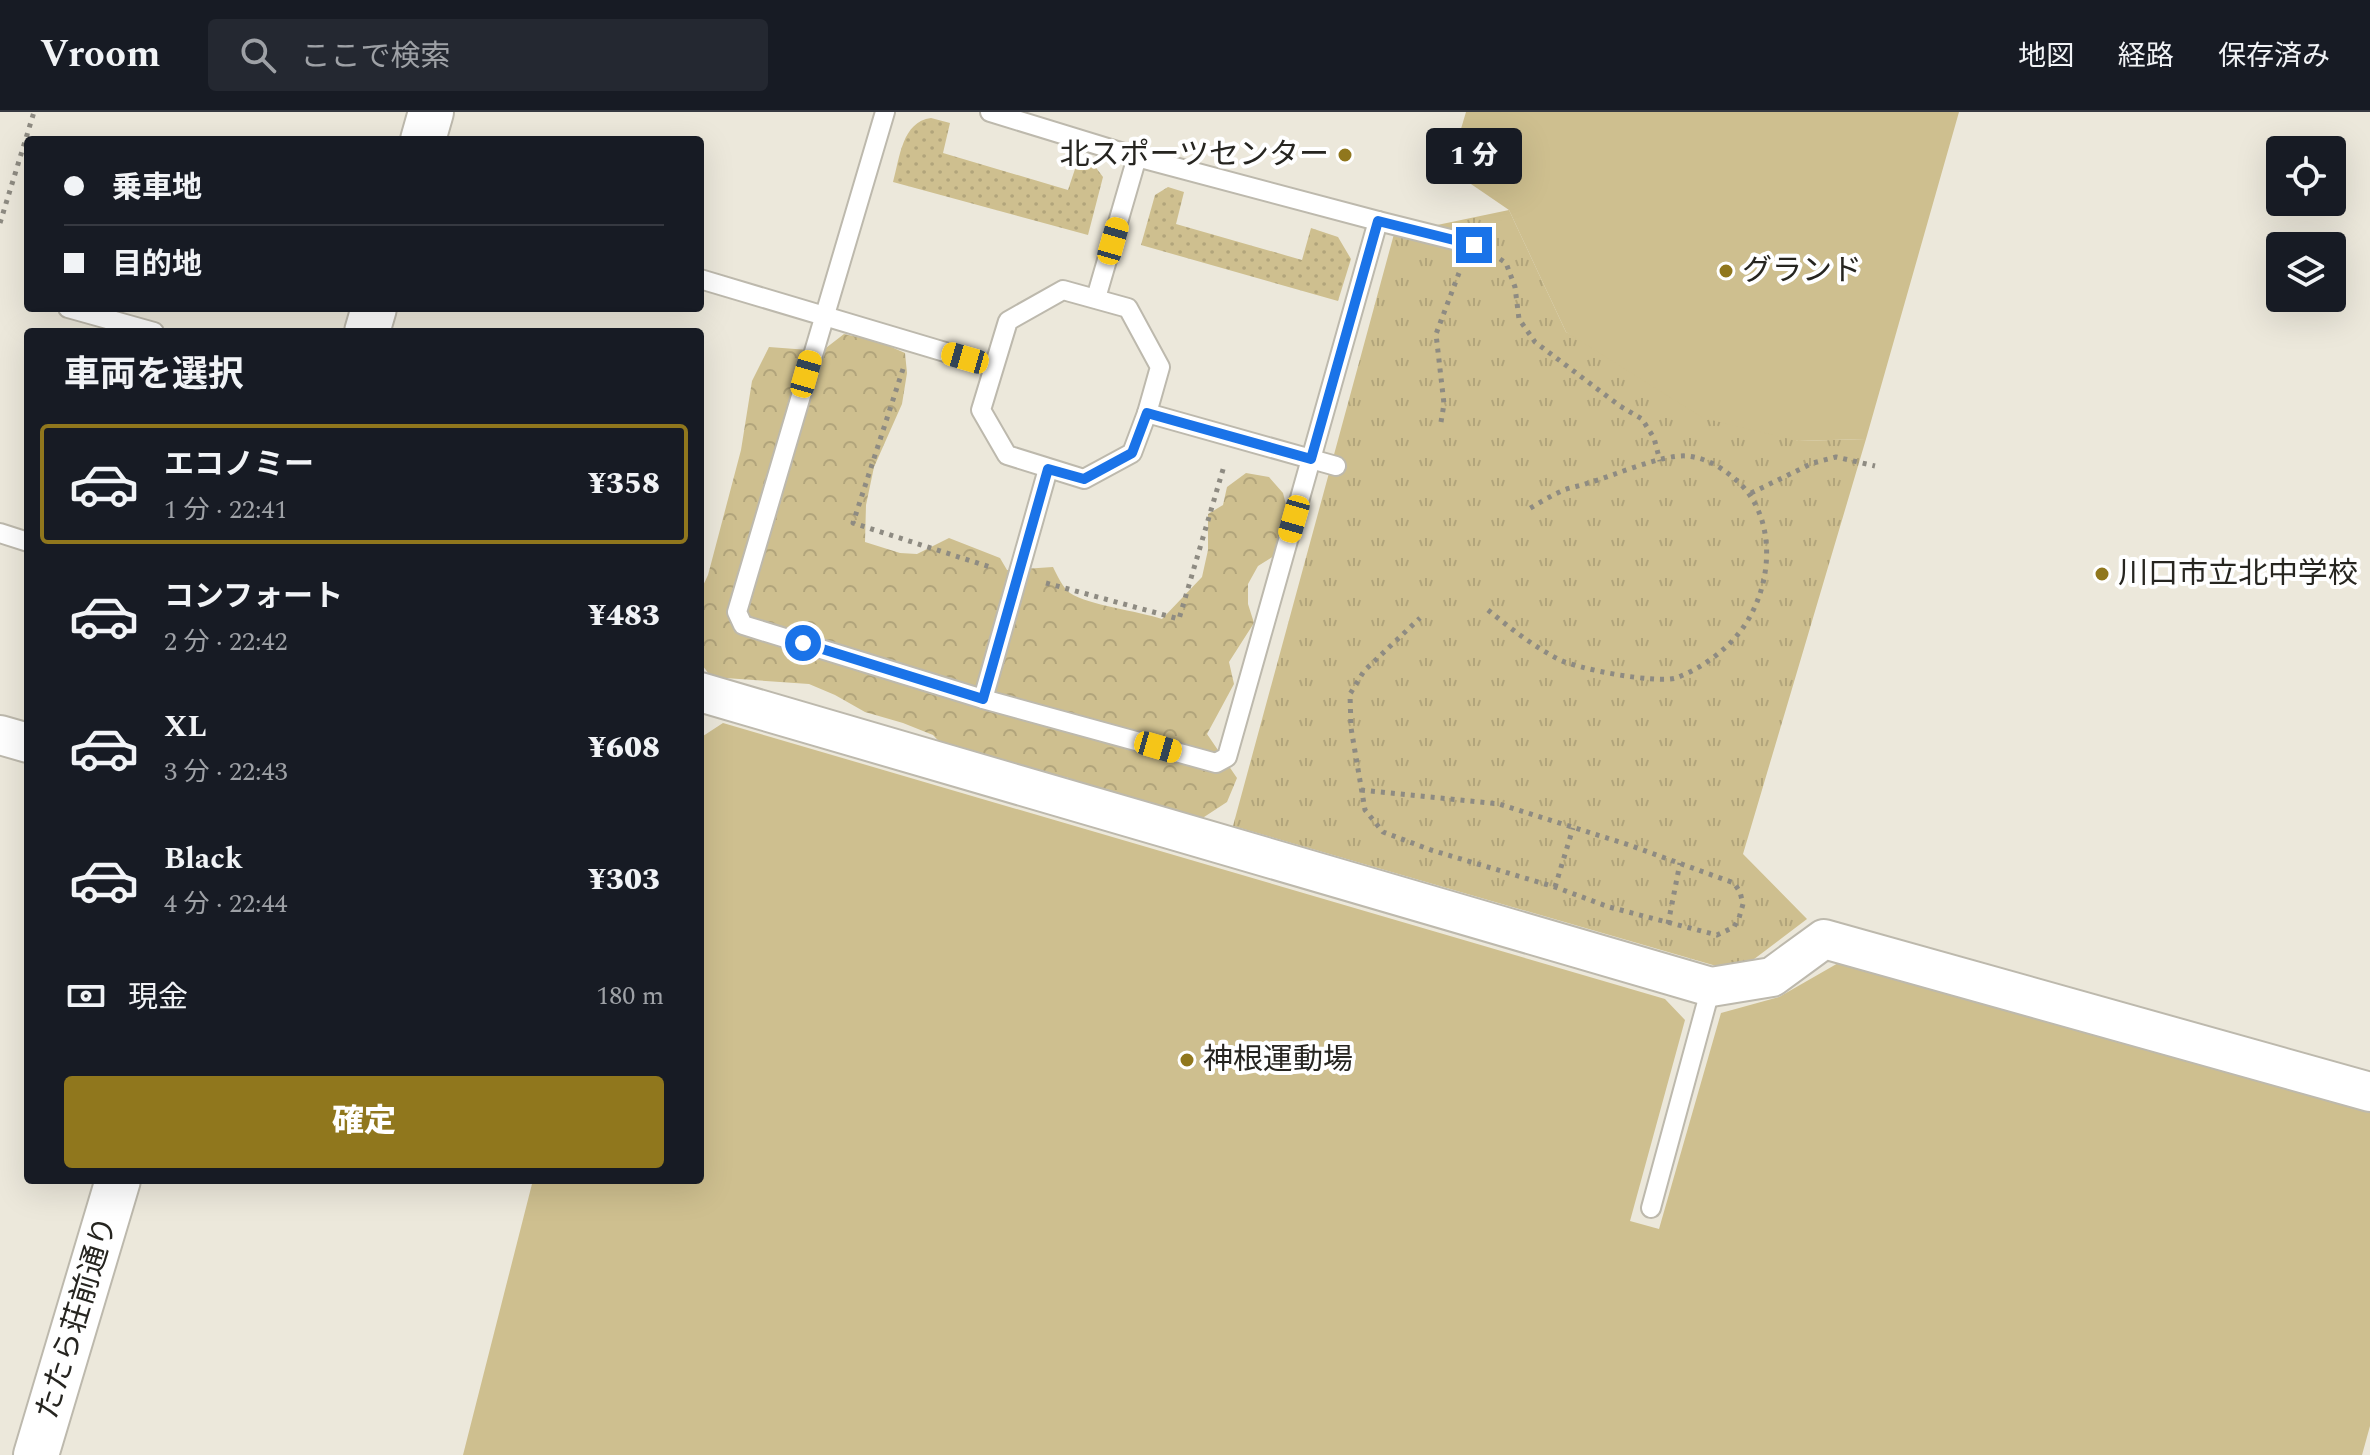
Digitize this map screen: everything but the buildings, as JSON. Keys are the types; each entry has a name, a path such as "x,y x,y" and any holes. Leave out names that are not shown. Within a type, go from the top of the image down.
{"street":[{"path":"424,136 431,112"},
{"path":"704,693 1711,987 1772,977 1824,939 2370,1092"},
{"path":"0,735 24,742"},
{"name":"たたら荘前通り","path":"36,1455 117,1184"}],"lane":[{"path":"885,112 737,612 743,625 983,699 1216,763 1227,757 1378,221"},
{"path":"990,112 1137,157 1474,245"},
{"path":"1096,298 1137,157"},
{"path":"704,280 992,366"},
{"path":"1063,290 1128,308 1160,367 1132,453 1084,479 1007,455 981,410 992,366 1008,321 1063,290"},
{"path":"82,312 140,328"},
{"path":"1147,413 1336,466"},
{"path":"983,699 1048,469"},
{"path":"0,533 24,541"},
{"path":"1651,1208 1711,987"}],"path":[{"path":"27,136 34,112"},
{"path":"0,223 24,145"},
{"path":"1441,422 1444,404 1436,334 1457,277 1474,245 1490,251 1506,263 1515,287 1519,319 1535,342 1642,419 1654,438 1660,461"},
{"path":"1488,610 1560,661 1646,679 1673,679 1723,651 1754,608 1764,579 1767,554 1765,524 1751,493 1704,459 1683,456 1660,461 1566,489 1527,510"},
{"path":"1751,493 1813,463 1836,457 1875,466"},
{"path":"1361,790 1499,804 1734,883 1743,904 1734,927 1717,935 1609,907 1383,832 1365,810 1361,790 1351,728 1350,694 1364,671 1420,618"},
{"path":"1555,887 1573,828"},
{"path":"1668,924 1680,863"}],"green space":[{"name":"グランド","path":"1466,112 1959,112 1866,439 1798,441 1703,418 1566,332 1509,210 1449,169"},
{"path":"931,118 950,123 943,153 1068,190 1078,160 1094,165 1103,177 1088,235 893,182 908,133 921,121"},
{"path":"1168,187 1184,192 1176,224 1302,260 1311,228 1338,237 1351,259 1338,301 1141,245 1155,195"},
{"path":"1509,210 1566,332 1798,441 1866,439 1743,854 1807,919 1737,972 1233,826 1394,234"},
{"path":"844,334 880,342 905,353 907,373 902,404 874,467 866,505 865,542 900,553 917,554 949,538 1000,558 1007,570 1053,567 1065,588 1078,597 1162,619 1202,577 1208,550 1208,514 1223,505 1227,487 1246,473 1269,477 1283,493 1289,516 1277,554 1258,566 1248,584 1248,604 1254,623 1229,662 1234,684 1207,734 1237,778 1227,802 1201,819 1115,798 1066,777 1039,776 949,752 933,735 865,712 809,684 711,677 704,667 704,584 741,450 752,381 769,347 822,351"},
{"name":"神根運動場","path":"723,723 1665,999 1685,1020 1630,1221 1659,1229 1721,1013 1779,997 1847,958 2370,1100 2370,1426 2362,1455 463,1455 532,1184 704,1184 704,735"}],"place":[{"name":"北スポーツセンター","path":"1345,155"},
{"name":"グランド","path":"1726,271"},
{"name":"川口市立北中学校","path":"2102,574"},
{"name":"神根運動場","path":"1187,1060"}],"route":[{"path":"803,643 983,699 1048,469 1084,479 1132,453 1147,413 1311,459 1378,221 1474,245"}]}
